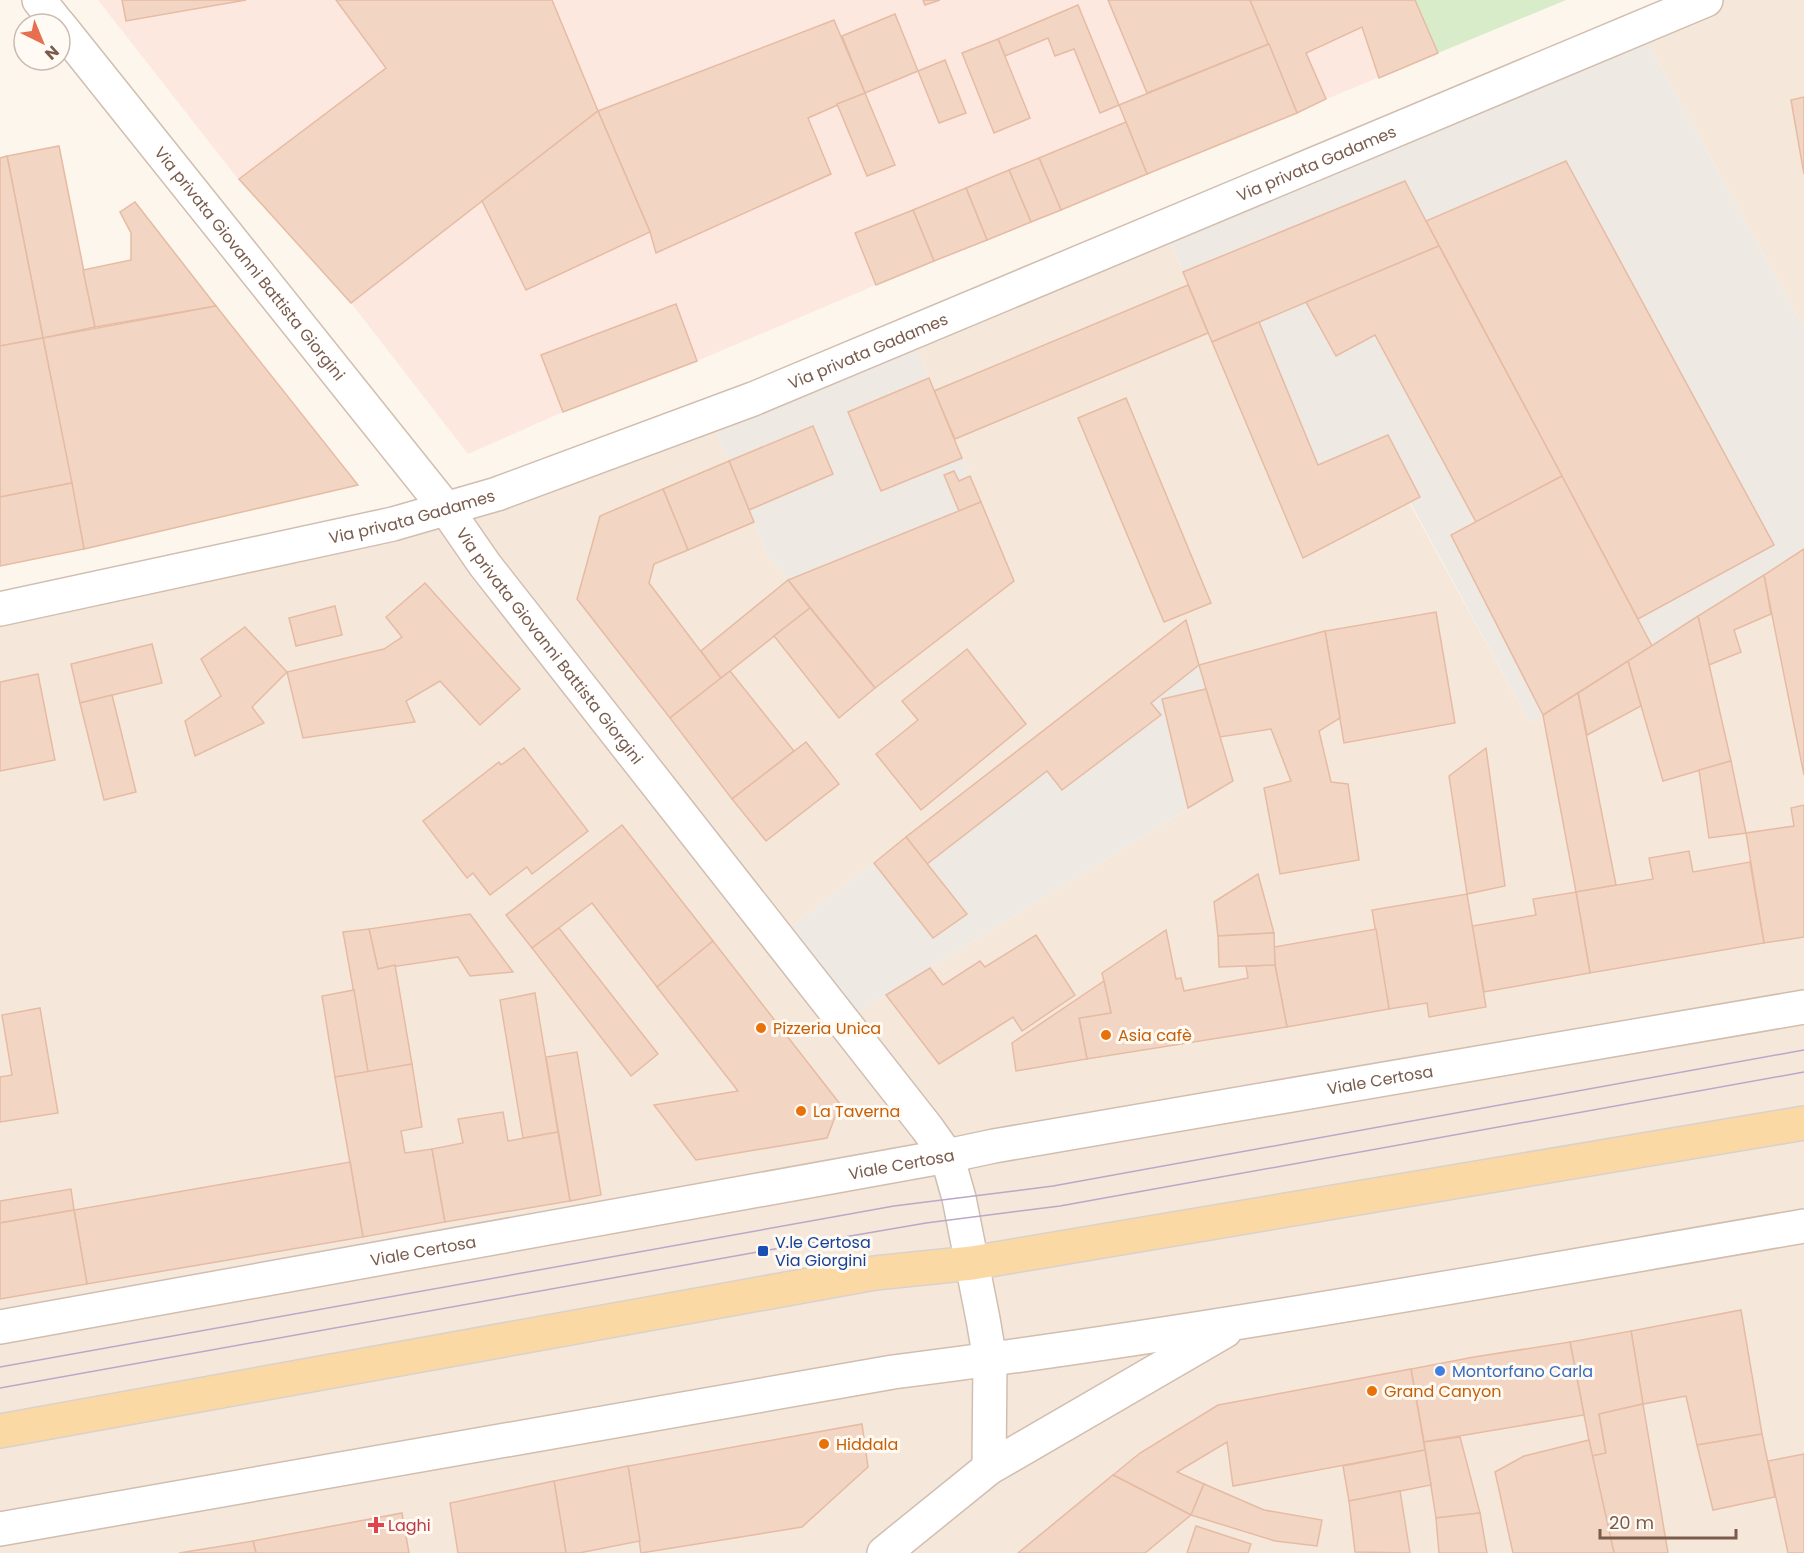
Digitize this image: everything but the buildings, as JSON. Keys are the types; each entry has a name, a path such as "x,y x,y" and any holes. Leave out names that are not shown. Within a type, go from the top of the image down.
{"main road":[{"path":"0,1431 875,1274 972,1263 1804,1123"}],"street":[{"name":"Via privata Giovanni Battista Giorgini","path":"39,0 49,12"},
{"name":"Via privata Gadames","path":"0,609 393,524 497,494 753,399 1706,0"},
{"name":"Via privata Giovanni Battista Giorgini","path":"72,41 447,510 485,565 947,1156 962,1207 990,1360"},
{"name":"Viale Certosa","path":"0,1327 993,1146 1804,1008"},
{"path":"0,1529 893,1372 990,1360 1239,1322 1804,1226"},
{"path":"884,1553 989,1468 1239,1322"},
{"path":"989,1468 990,1360"}],"shaded area":[{"path":"98,0 1415,0 1438,53 697,361 563,412 468,454 351,303 238,179"},
{"path":"1724,0 1804,0 1804,328 1643,34"},
{"path":"1643,34 1804,328 1804,549 1530,723 1410,502 1303,558 1166,231"},
{"path":"1166,231 1302,558 1409,502 1530,723 1804,549 1804,1115 975,1258 965,1205 850,1017 1233,781 1186,621 783,933 459,513 711,418 767,554 875,688 1014,580 911,335"},
{"path":"911,335 1014,581 875,688 767,554 711,418"},
{"path":"444,518 922,1120 968,1260 0,1425 0,614"},
{"path":"1186,620 1233,781 850,1017 783,933"},
{"path":"1804,1141 1804,1553 895,1553 992,1473 975,1265"},
{"path":"970,1267 985,1467 877,1553 0,1553 0,1434"}],"green space":[{"path":"1415,0 1566,0 1438,53"}],"tram line":[{"path":"0,1367 894,1206 1053,1186 1804,1050"},
{"path":"0,1388 926,1223 1060,1206 1804,1072"}],"place":[{"name":"Pizzeria Unica","path":"761,1028"},
{"name":"Asia cafè","path":"1106,1035"},
{"name":"La Taverna","path":"801,1111"},
{"name":"V.le Certosa Via Giorgini","path":"763,1251"},
{"name":"Montorfano Carla","path":"1440,1371"},
{"name":"Grand Canyon","path":"1372,1391"},
{"name":"Hiddala","path":"824,1444"},
{"name":"Laghi","path":"376,1525"}]}
